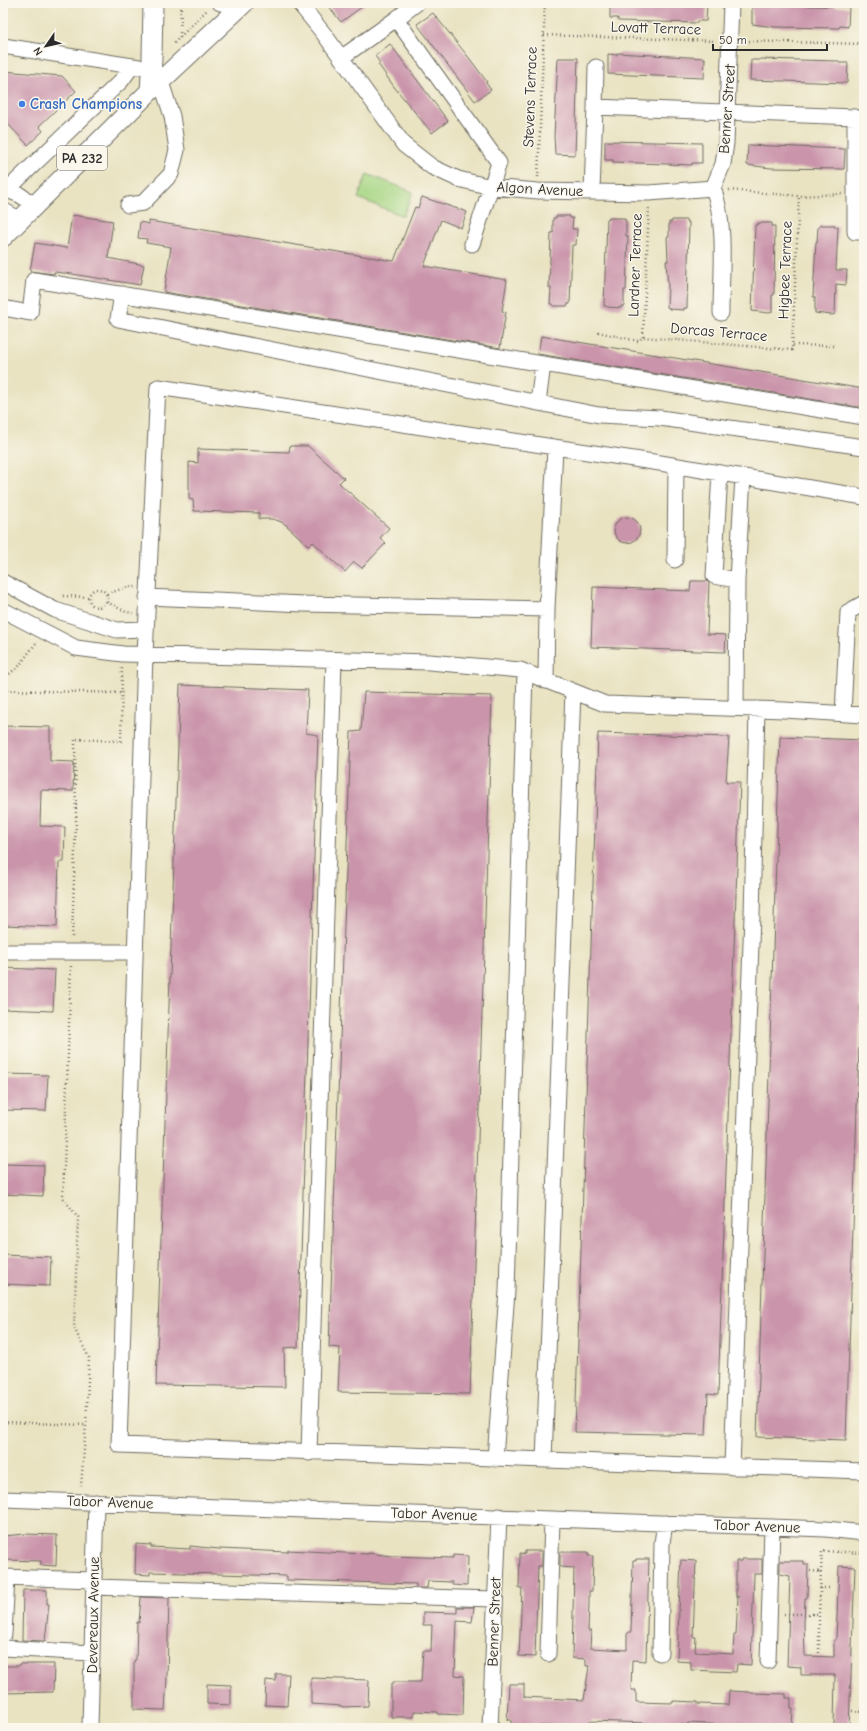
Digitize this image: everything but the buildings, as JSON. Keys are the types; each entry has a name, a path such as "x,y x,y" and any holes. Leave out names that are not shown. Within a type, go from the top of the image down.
{"main road":[{"path":"153,3 154,81"},
{"name":"PA 232","path":"3,237 154,81 243,5"}],"street":[{"name":"Algon Avenue","path":"299,3 324,34 404,145 432,167 458,179 491,187 538,191 649,193 713,188"},
{"path":"341,58 417,3"},
{"name":"Benner Street","path":"713,188 723,164 726,144 731,41 731,3"},
{"path":"213,6 243,5"},
{"path":"396,19 499,163 472,244"},
{"path":"3,46 132,66 154,81 172,116 177,150 176,156 171,174 152,194 143,203 128,205"},
{"path":"34,205 20,195 5,190 122,80 132,66"},
{"path":"592,192 596,67"},
{"path":"595,107 855,117 855,232 864,232"},
{"path":"713,188 719,204 721,229 721,313"},
{"path":"3,210 20,220"},
{"path":"3,308 30,313 34,280 864,417"},
{"path":"122,294 118,319 599,415 660,418 864,447"},
{"path":"538,403 543,364"},
{"path":"864,497 676,466 158,387 145,655 118,1445 864,1471"},
{"path":"546,681 547,609 555,448"},
{"path":"675,560 676,466"},
{"path":"720,473 714,576 737,580"},
{"path":"736,708 737,580 743,477"},
{"path":"3,582 55,610 117,630 146,629"},
{"path":"148,597 304,604 547,609"},
{"path":"843,714 848,612 864,603"},
{"path":"3,610 76,648 123,654 429,662 520,670 605,704 736,708 864,715"},
{"path":"309,1452 334,660"},
{"path":"495,1459 507,1290 525,672"},
{"path":"544,1460 573,691"},
{"path":"732,1467 752,916 757,709"},
{"path":"3,952 135,952"},
{"name":"Tabor Avenue","path":"3,1498 552,1518 826,1529 864,1532"},
{"name":"Devereaux Avenue","path":"90,1728 96,1502"},
{"name":"Benner Street","path":"490,1728 494,1600 499,1516"},
{"path":"548,1654 552,1518"},
{"path":"660,1653 662,1544 665,1523"},
{"path":"768,1661 772,1527"},
{"path":"91,1653 3,1641 5,1577 93,1584 494,1600"}],"path":[{"name":"Stevens Terrace","path":"538,191 545,3"},
{"path":"181,8 180,37 213,6"},
{"name":"Lovatt Terrace","path":"544,35 864,44"},
{"path":"713,188 799,196 855,193"},
{"name":"Lardner Terrace","path":"643,337 649,193"},
{"name":"Higbee Terrace","path":"792,345 799,196"},
{"name":"Dorcas Terrace","path":"598,332 638,341 643,337 792,350 792,345 835,346"},
{"path":"107,594 127,587 135,587"},
{"path":"107,594 102,590 95,588 90,593 89,597 89,602 94,606 99,607 107,602"},
{"path":"107,594 107,602"},
{"path":"59,596 89,597"},
{"path":"107,602 126,612 134,613"},
{"path":"3,679 19,666 36,642"},
{"path":"81,1486 89,1358 74,1328 78,1217 63,1198 76,820 75,739 121,741 122,666"},
{"path":"3,690 122,693"},
{"path":"3,1422 86,1425"},
{"path":"819,1653 822,1551 864,1553"},
{"path":"810,1571 821,1572"},
{"path":"820,1588 830,1588"},
{"path":"769,1614 819,1614"},
{"path":"862,1728 864,1675"},
{"path":"852,1711 863,1712"}],"green space":[{"path":"367,174 413,192 403,216 358,198"}],"place":[{"name":"Crash Champions","path":"22,104"}]}
